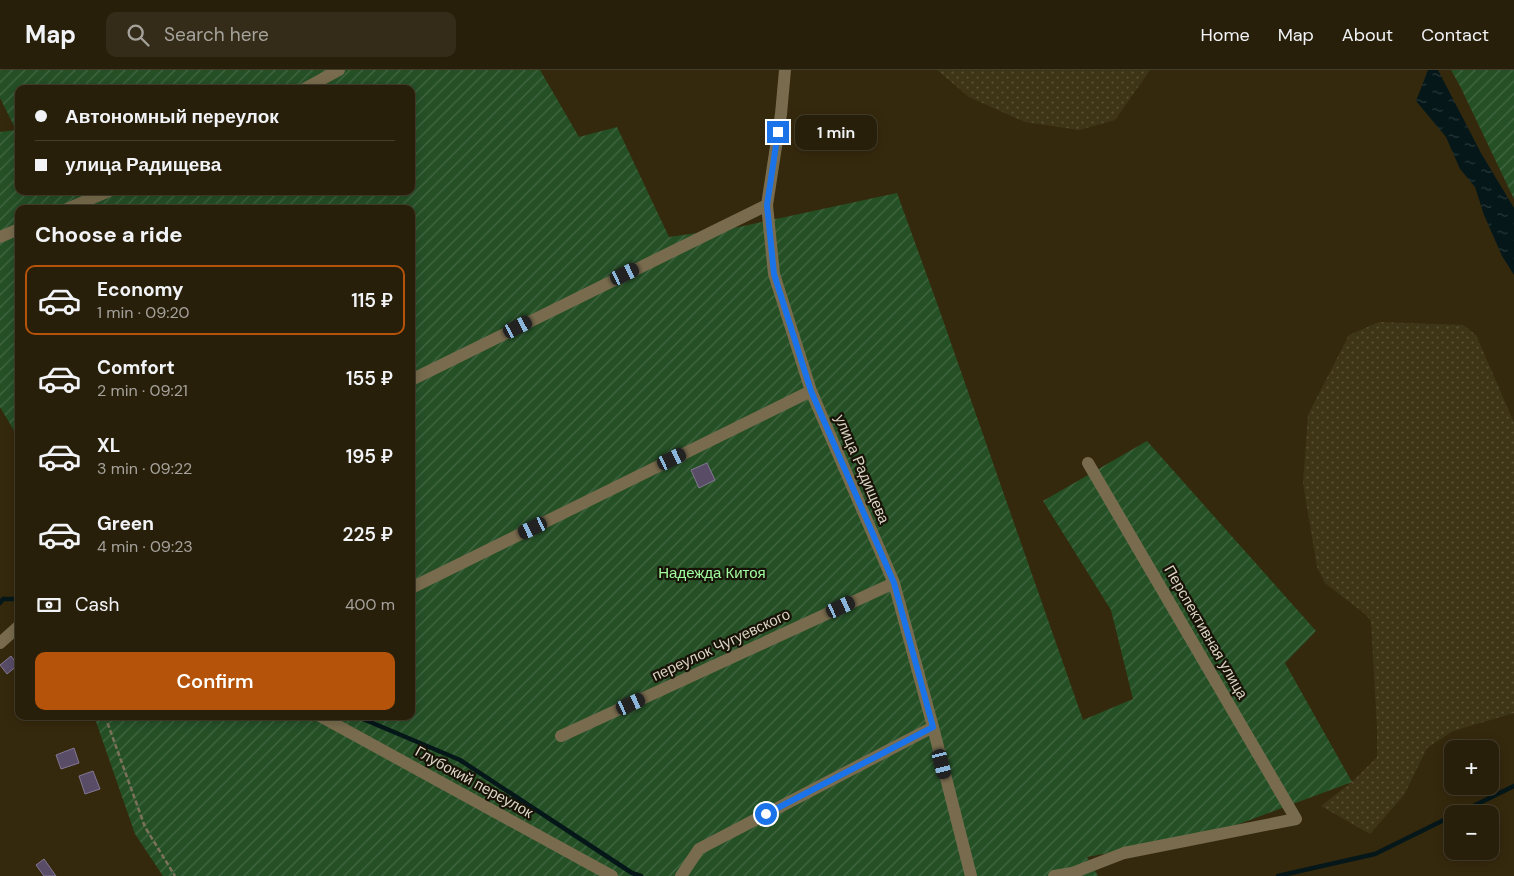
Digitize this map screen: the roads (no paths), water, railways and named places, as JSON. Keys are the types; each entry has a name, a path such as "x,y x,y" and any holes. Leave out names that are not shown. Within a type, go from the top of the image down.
{"street":[{"path":"311,85 339,70"},
{"name":"улица Радищева","path":"785,70 781,114 767,205 774,274 811,391 894,583 971,876"},
{"path":"76,205 100,195"},
{"path":"415,378 767,205"},
{"path":"0,237 15,231"},
{"path":"415,586 811,391"},
{"name":"Перспективная улица","path":"1054,876 1072,873 1124,853 1296,819 1088,462"},
{"name":"переулок Чугуевского","path":"561,736 894,583"},
{"path":"0,643 15,630"},
{"name":"Глубокий переулок","path":"327,720 612,876"},
{"path":"681,876 699,849 933,727"}],"water":[{"path":"1428,70 1438,70 1481,153 1514,208 1514,275 1502,256 1484,215 1475,187 1460,169 1446,137 1416,101"}],"waterway":[{"path":"0,603 3,599 15,599"},
{"path":"365,720 460,760 632,873 641,876"},
{"path":"1475,805 1514,786"},
{"path":"1278,876 1375,854 1444,820"}],"park label":[{"name":"Надежда Китоя","path":"712,573"}]}
